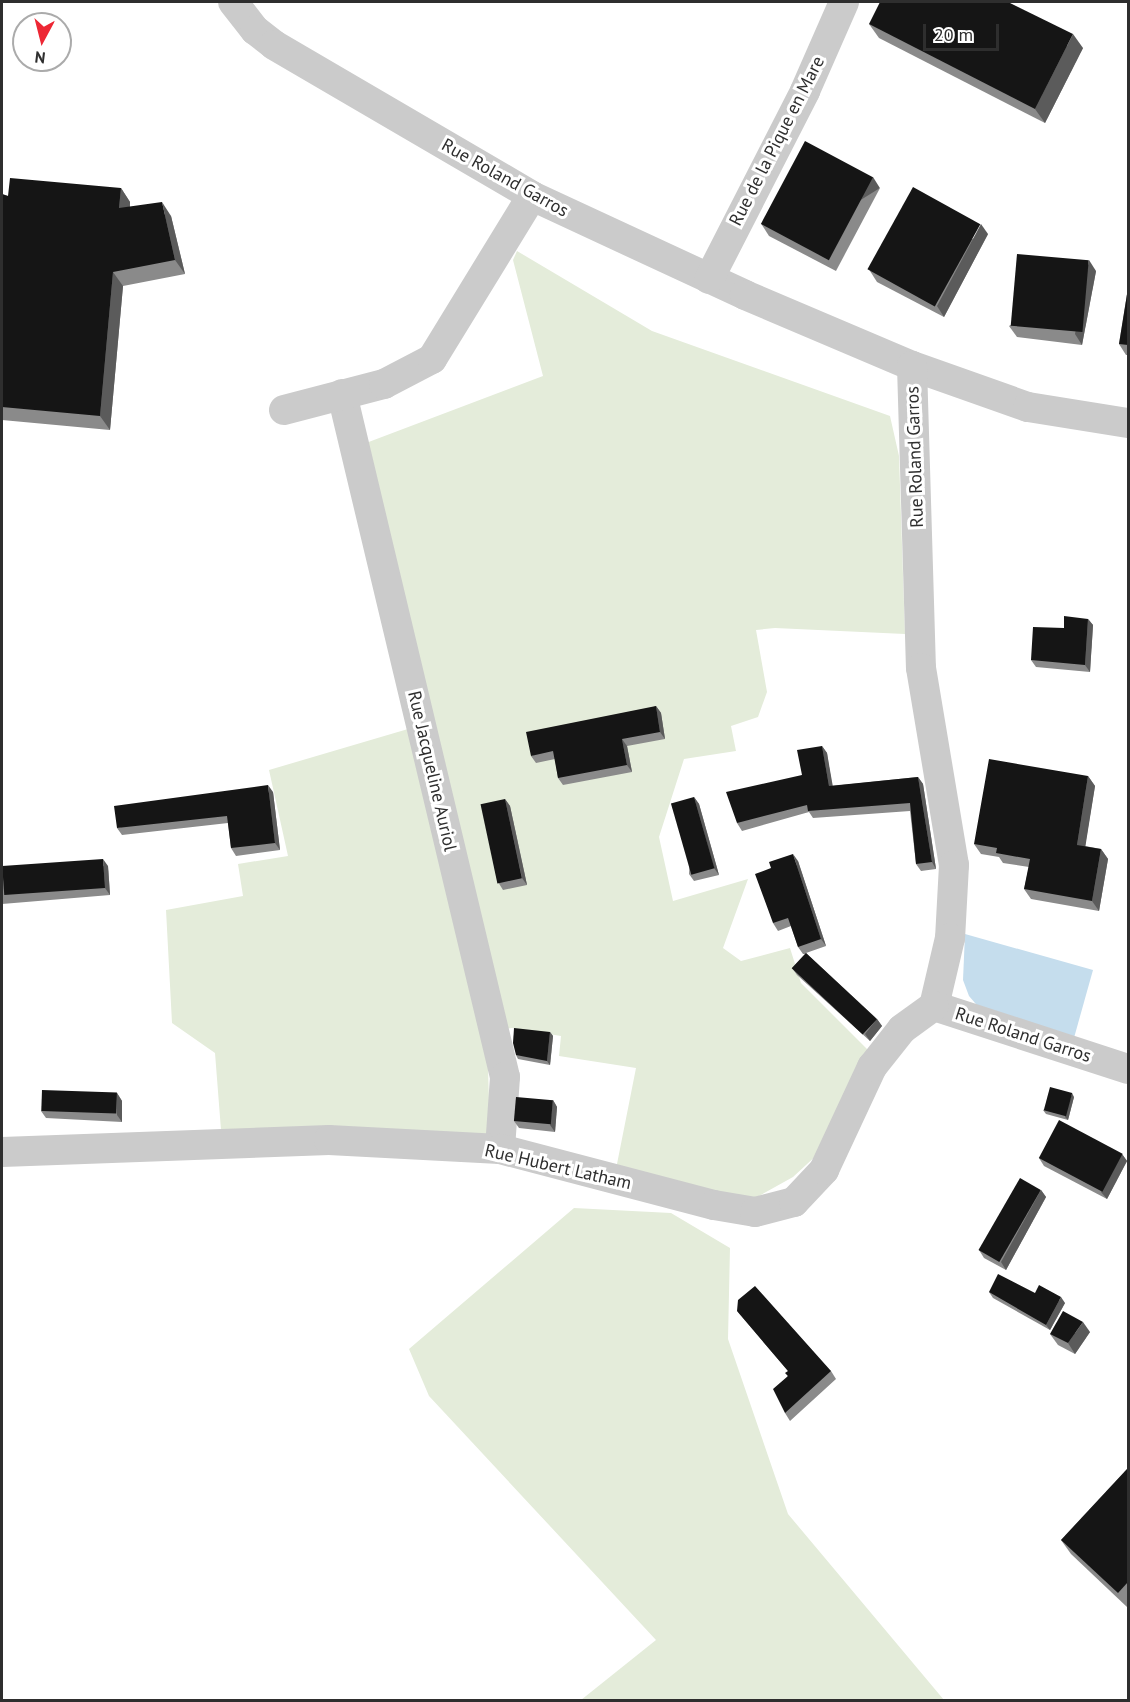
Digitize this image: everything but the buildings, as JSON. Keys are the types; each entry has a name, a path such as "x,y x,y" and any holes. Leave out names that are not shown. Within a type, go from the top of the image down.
{"street":[{"name":"Rue Roland Garros","path":"233,2 255,30 274,45 532,196 709,279 912,366 921,668 954,865 950,938 934,1006 1128,1070"},
{"name":"Rue de la Pique en Mare","path":"709,279 805,91 844,2"},
{"path":"284,410 384,384 432,359 532,196"},
{"path":"912,366 1028,407 1128,423"},
{"name":"Rue Jacqueline Auriol","path":"342,394 505,1077 500,1149"},
{"name":"Rue Hubert Latham","path":"2,1152 328,1140 500,1149 755,1212 794,1202 824,1170 872,1067 902,1029 934,1006"}],"green space":[{"path":"517,251 652,331 890,416 899,456 905,634 775,628 756,630 767,692 758,717 731,726 736,751 684,759 659,837 673,901 748,879 723,948 741,961 790,948 801,983 872,1054 819,1153 793,1177 750,1201 616,1169 636,1068 559,1056 561,1036 512,1028 487,1031 490,1137 221,1130 215,1053 172,1023 166,910 243,896 238,864 288,856 269,770 408,729 366,443 543,376 513,260"},
{"path":"574,1208 671,1213 730,1248 728,1339 788,1514 944,1700 581,1700 656,1640 429,1396 409,1349"}],"water":[{"path":"965,934 1093,970 1072,1045 981,1010 969,996 963,980"}]}
